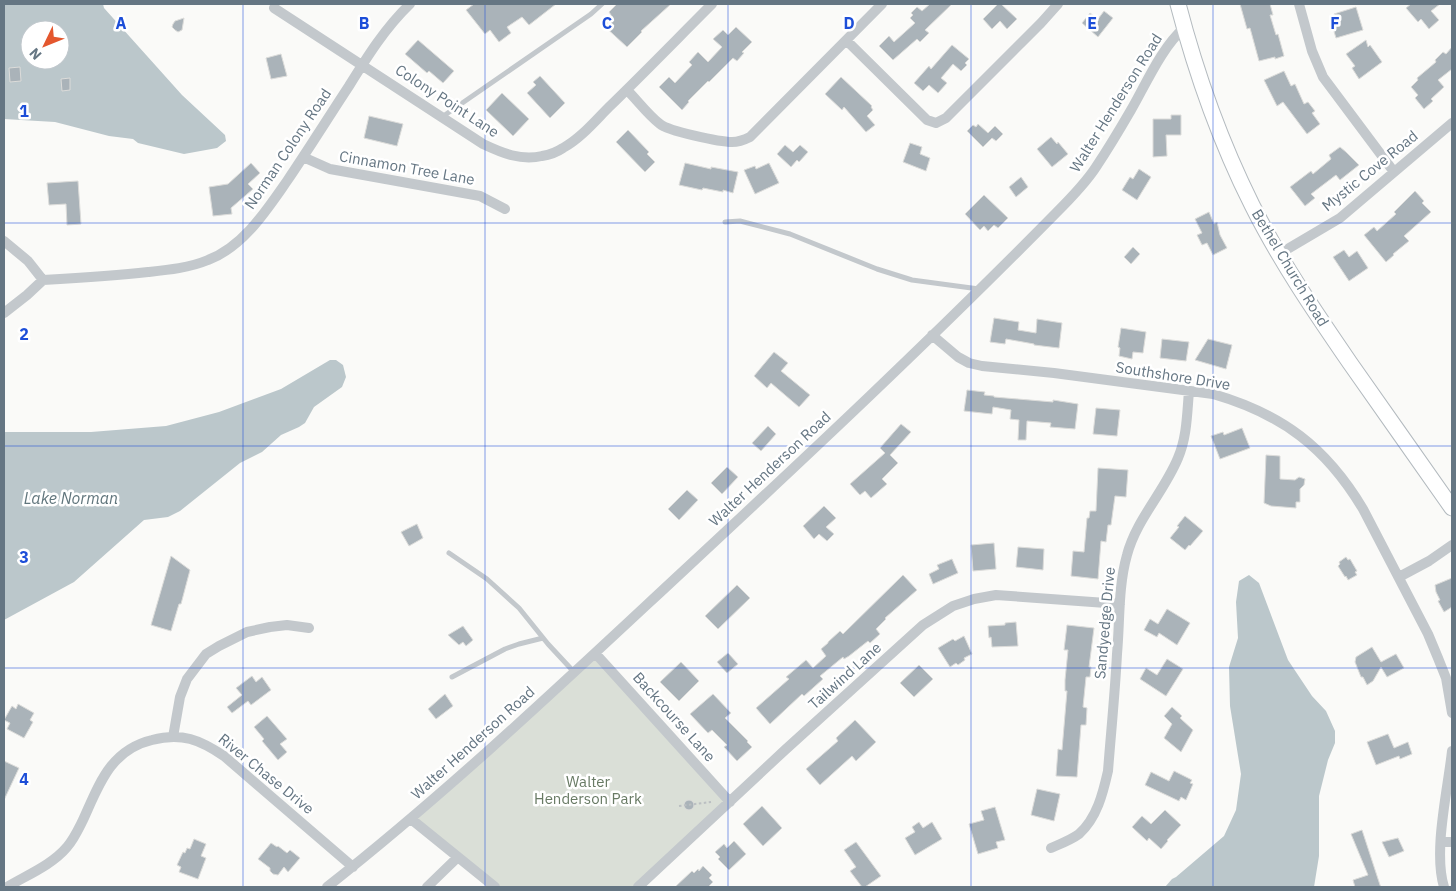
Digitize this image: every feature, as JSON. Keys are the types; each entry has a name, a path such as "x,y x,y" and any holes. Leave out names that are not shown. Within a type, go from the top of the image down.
{"street":[{"name":"Norman Colony Road","path":"42,280 112,276 172,269 198,264 221,254 255,225 303,157 362,64 386,30 410,4"},
{"name":"Colony Point Lane","path":"274,8 468,135 499,152 528,158 542,156 563,148 578,138 712,4"},
{"path":"627,90 660,124 668,128 731,142 743,140 750,137 882,4"},
{"path":"847,41 927,120 936,123 946,118 1058,4"},
{"name":"Bethel Church Road","path":"1178,4 1198,73 1234,168 1279,254 1312,308 1452,508"},
{"path":"1299,4 1312,51 1323,76 1394,172"},
{"name":"Walter Henderson Road","path":"327,887 411,819 595,653 760,500 979,290 1056,213 1095,169 1168,45 1184,28"},
{"name":"Mystic Cove Road","path":"1279,254 1340,218 1452,123"},
{"name":"Cinnamon Tree Lane","path":"303,157 330,169 480,196 505,209"},
{"path":"4,241 28,261 42,280 27,295 4,312"},
{"name":"Southshore Drive","path":"932,335 969,363 982,366 1213,394 1260,410 1303,437 1340,474 1363,509 1399,577 1438,658 1446,678 1452,713"},
{"name":"Sandyedge Drive","path":"1051,848 1078,834 1087,824 1100,801 1105,786 1108,771 1118,653 1123,572 1130,544 1172,472 1183,446 1189,391"},
{"path":"1399,577 1452,546"},
{"name":"Tailwind Lane","path":"638,887 923,625 953,606 974,599 996,595 1120,604"},
{"path":"173,737 180,697 187,679 206,654 247,632 288,625 308,628"},
{"name":"Backcourse Lane","path":"595,653 730,802"},
{"name":"River Chase Drive","path":"7,887 43,866 68,846 76,834 107,771 116,760 144,742 162,737 196,740 224,756 353,867"},
{"path":"1444,887 1440,870 1441,842 1452,751"},
{"path":"411,819 495,887"},
{"path":"1441,842 1452,842"},
{"path":"427,887 458,858"}],"lane":[{"path":"442,117 591,14 602,4"},
{"path":"725,222 740,221 790,234 877,269 912,280 979,290"},
{"path":"449,553 487,579 519,608 574,672"},
{"path":"452,677 519,644 543,638"}],"path":[{"path":"679,806 714,802"}],"green space":[{"name":"Walter Henderson Park","path":"595,653 729,802 637,887 496,887 412,819"}],"water":[{"path":"4,4 103,4 104,8 182,95 225,135 226,141 217,148 184,154 138,143 133,139 109,136 55,122 4,119"},
{"name":"Lake Norman","path":"330,360 336,360 343,365 346,377 342,387 314,407 305,423 281,435 262,452 240,463 180,511 168,517 144,520 74,582 4,620 4,432 91,432 166,426 219,412 281,389"},
{"path":"1249,575 1259,583 1288,660 1312,696 1326,711 1335,731 1335,743 1328,760 1319,796 1319,856 1314,887 1165,887 1224,836 1236,810 1241,774 1230,706 1229,667 1238,638 1236,602 1239,581"}],"building":[{"path":"474,4 556,4 529,25 522,17 507,27 511,33 499,42 490,30 485,34 466,10"},
{"path":"617,4 671,4 641,31 627,47 602,24 611,15 609,12"},
{"path":"930,4 952,4 925,30 929,33 920,42 917,39 893,60 879,46 889,36 894,42 915,23 910,18 913,15 911,13 917,7 922,11"},
{"path":"998,4 1001,4 1017,19 1007,29 1000,21 992,29 983,19"},
{"path":"1240,4 1270,4 1273,15 1270,15 1284,56 1259,61 1250,28 1247,29"},
{"path":"1411,4 1440,4 1431,11 1439,20 1429,29 1421,19 1418,22 1406,8"},
{"path":"1356,7 1363,30 1336,38 1332,25 1337,24 1334,14"},
{"path":"1104,11 1113,18 1098,37 1082,23 1090,13 1098,19"},
{"path":"184,18 182,30 178,32 172,27 173,24 175,21"},
{"path":"736,27 752,42 742,52 744,53 737,61 733,58 688,101 682,110 659,87 669,77 675,83 692,65 689,62 698,52 708,62 722,47 713,39 723,30 728,35"},
{"path":"418,40 454,71 443,83 429,71 427,73 405,54"},
{"path":"1366,40 1368,47 1370,45 1382,62 1359,79 1352,68 1355,66 1346,54"},
{"path":"952,45 969,59 965,63 967,65 961,71 953,64 941,78 947,83 938,93 929,85 923,91 914,83 929,66 931,69"},
{"path":"1452,47 1452,69 1438,80 1444,87 1431,99 1433,101 1424,109 1415,98 1418,95 1411,87 1418,80 1417,78 1436,62 1435,60 1443,52 1446,54"},
{"path":"281,54 287,76 271,79 266,58"},
{"path":"20,67 21,81 10,82 9,68"},
{"path":"1284,71 1291,86 1295,84 1304,104 1308,102 1315,111 1312,113 1320,124 1307,134 1283,102 1277,106 1264,80"},
{"path":"540,76 565,103 550,118 527,93 536,85 533,82"},
{"path":"841,77 872,106 873,110 867,116 875,125 866,132 844,107 842,110 825,94"},
{"path":"70,78 70,90 62,91 61,79"},
{"path":"502,93 529,119 513,136 486,110"},
{"path":"1171,115 1181,115 1181,135 1166,135 1167,156 1153,157 1153,119 1171,119"},
{"path":"369,116 403,124 397,146 364,138"},
{"path":"978,124 988,133 995,126 1003,134 996,141 992,138 983,147 967,131 973,125 976,127"},
{"path":"628,130 649,152 647,154 655,162 645,172 616,142"},
{"path":"1051,137 1068,154 1052,167 1037,149"},
{"path":"910,143 922,147 920,154 930,158 926,171 903,162"},
{"path":"785,145 793,152 800,145 808,152 799,162 797,160 791,167 777,154"},
{"path":"1340,147 1359,165 1340,180 1336,175 1311,194 1315,198 1305,206 1290,187 1311,171 1313,174 1331,159 1329,155"},
{"path":"251,163 260,173 248,184 253,189 231,208 232,214 213,216 209,187 228,184"},
{"path":"685,163 711,169 711,167 738,172 733,193 703,188 702,190 679,185"},
{"path":"769,163 779,183 755,194 744,170 755,166 756,169"},
{"path":"1139,169 1151,177 1137,200 1122,190 1130,177 1133,179"},
{"path":"1021,177 1028,187 1016,197 1009,187"},
{"path":"78,181 81,224 67,225 66,204 49,205 47,183"},
{"path":"1415,191 1424,201 1422,203 1431,212 1404,236 1409,241 1386,262 1364,235 1374,227 1377,231 1396,214 1394,212"},
{"path":"984,195 1008,218 998,228 994,225 988,231 984,226 980,230 965,214"},
{"path":"1209,212 1214,224 1217,222 1220,235 1227,248 1213,255 1207,243 1202,245 1197,235 1202,233 1195,219"},
{"path":"1133,247 1140,254 1131,264 1124,257"},
{"path":"1344,250 1349,257 1357,251 1368,268 1349,281 1333,257"},
{"path":"994,318 1019,322 1018,330 1036,333 1037,319 1062,323 1059,348 1006,339 1005,344 990,342"},
{"path":"1121,328 1146,332 1143,353 1133,352 1132,359 1119,356 1120,348 1118,347"},
{"path":"1162,339 1189,342 1186,361 1160,358"},
{"path":"1208,339 1232,345 1226,369 1195,360"},
{"path":"774,352 788,363 781,371 810,395 799,407 771,383 767,388 754,376"},
{"path":"967,390 985,392 984,395 994,397 1053,402 1053,400 1078,404 1075,429 1050,427 1051,423 1027,421 1026,440 1018,440 1019,420 1010,419 1011,410 993,407 992,414 964,411"},
{"path":"1096,408 1120,410 1117,436 1093,434"},
{"path":"901,424 911,432 890,455 898,463 882,479 887,484 871,498 865,491 860,495 850,484 885,453 880,448"},
{"path":"768,426 776,434 761,451 752,443"},
{"path":"1242,428 1250,448 1220,459 1211,436 1223,432 1224,435"},
{"path":"1266,455 1280,456 1280,479 1295,480 1299,477 1305,479 1304,485 1300,489 1300,502 1296,502 1296,508 1271,506 1264,503"},
{"path":"727,467 738,477 722,494 711,483"},
{"path":"1098,468 1128,470 1126,497 1115,496 1111,525 1108,525 1106,542 1101,541 1098,579 1071,576 1073,551 1084,552 1087,518 1089,518 1090,511 1096,511"},
{"path":"687,490 698,500 679,520 668,509"},
{"path":"824,506 836,518 826,527 834,534 827,541 819,534 814,539 803,526"},
{"path":"1185,516 1203,531 1185,550 1170,538"},
{"path":"417,524 423,538 409,546 401,532"},
{"path":"994,543 996,569 973,571 971,545"},
{"path":"1018,547 1044,549 1043,570 1016,567"},
{"path":"171,556 190,570 181,604 179,604 171,631 151,625"},
{"path":"1346,557 1348,560 1350,559 1357,571 1355,572 1357,575 1348,580 1338,566 1339,562"},
{"path":"952,559 958,573 933,584 929,574 939,569 937,565"},
{"path":"903,575 917,590 885,618 876,629 880,634 870,643 868,641 849,656 844,659 843,657 820,676 823,679 804,696 802,694 770,724 756,708 789,679 786,677 806,660 813,668 826,656 821,649 840,631 843,634"},
{"path":"1452,578 1452,607 1444,612 1438,601 1440,600 1435,585"},
{"path":"737,585 750,598 718,629 705,616"},
{"path":"1167,609 1190,623 1177,645 1159,633 1157,637 1144,630 1150,619 1158,624"},
{"path":"1016,622 1018,646 992,647 988,626"},
{"path":"1067,625 1094,628 1089,667 1091,667 1090,677 1086,677 1083,707 1087,708 1086,725 1081,725 1077,777 1056,776 1058,749 1062,750 1067,691 1065,691 1065,680 1068,650 1064,650"},
{"path":"463,626 473,640 466,646 463,642 459,645 448,635"},
{"path":"964,636 972,654 964,658 965,660 958,665 956,663 950,667 938,648 953,639 955,641"},
{"path":"1372,647 1381,662 1396,654 1404,668 1387,677 1381,667 1373,681 1367,685 1363,677 1361,677 1355,662 1356,657"},
{"path":"728,653 738,664 727,673 717,662"},
{"path":"1167,659 1183,669 1166,696 1140,679 1146,668 1157,675"},
{"path":"681,662 699,681 679,701 660,682"},
{"path":"919,665 933,679 914,697 900,683"},
{"path":"252,676 256,682 262,677 271,690 251,705 248,701 232,713 227,707 242,695 236,688"},
{"path":"445,694 453,706 436,719 428,709"},
{"path":"713,694 731,713 725,718 752,747 737,761 724,747 727,745 712,730 708,733 690,714"},
{"path":"18,704 34,713 30,720 33,722 24,738 7,729 10,723 4,720 12,706 16,709"},
{"path":"1172,707 1182,716 1180,718 1193,730 1181,752 1164,738 1172,724 1164,716"},
{"path":"267,716 287,739 280,744 287,752 278,760 262,741 264,739 254,727"},
{"path":"855,720 876,742 856,761 852,756 820,785 806,769 838,741 836,738"},
{"path":"1388,734 1394,748 1408,742 1412,754 1400,759 1399,756 1376,765 1367,742"},
{"path":"4,761 19,768 4,800"},
{"path":"1174,771 1192,780 1190,783 1193,784 1186,800 1181,797 1179,801 1145,785 1151,772 1169,781"},
{"path":"1037,789 1060,794 1054,821 1031,815"},
{"path":"687,800 691,800 694,805 693,809 687,810 684,807 684,803"},
{"path":"762,806 782,828 763,846 743,824"},
{"path":"995,807 1005,840 996,842 998,848 978,854 969,824 984,820 981,811"},
{"path":"1165,810 1181,825 1161,849 1149,838 1147,841 1132,827 1142,816 1151,824"},
{"path":"919,822 923,828 932,822 942,839 915,855 905,838 915,832 912,827"},
{"path":"1362,830 1381,887 1355,887 1353,880 1368,875 1351,834"},
{"path":"1398,838 1404,851 1389,857 1382,842"},
{"path":"194,839 206,844 201,856 206,858 198,879 179,872 181,867 177,865 183,852 185,853 187,848 190,849"},
{"path":"734,841 746,854 729,870 718,859 720,857 715,852 724,844 727,848"},
{"path":"856,842 881,876 865,887 862,887 850,871 856,867 844,850"},
{"path":"271,843 287,853 290,850 300,858 288,872 284,867 278,875 273,874 270,868 258,859"},
{"path":"703,866 712,875 709,878 713,882 708,887 675,887 692,871 694,873 698,869 699,871"}]}
